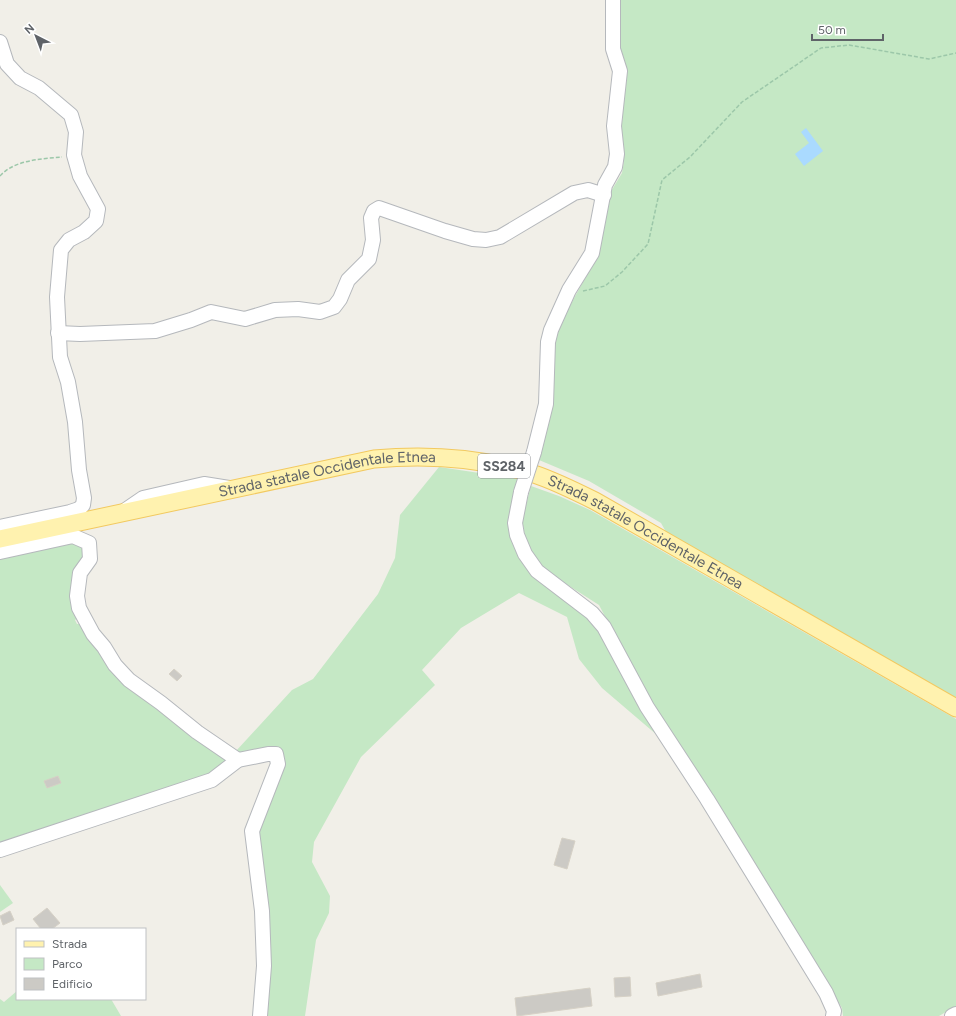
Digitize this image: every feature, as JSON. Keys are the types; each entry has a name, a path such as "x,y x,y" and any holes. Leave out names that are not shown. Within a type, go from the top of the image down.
{"main road":[{"name":"Strada statale Occidentale Etnea","path":"0,539 374,459 404,456 435,457 500,465 534,474 562,485 595,501 956,708"}],"street":[{"path":"613,0 613,49 620,71 614,126 617,154 615,167 605,185 592,253 569,290 551,330 548,342 546,404 534,452 521,492 515,523 517,535 525,554 537,571 588,609 604,627 647,707 707,799 826,993 834,1011 833,1016"},
{"path":"0,42 7,64 20,78 39,88 71,115 76,132 74,155 80,176 98,209 96,221 84,232 69,240 62,250 57,297 60,357 68,382 75,422 79,470 84,498 83,505 79,509 70,512 0,527"},
{"path":"58,332 80,334 155,331 170,328 211,312 245,319 275,310 320,312 334,306 340,299 348,280 369,259 373,240 371,218 374,211 379,208 444,231 486,240 500,237 574,193 588,190 604,195"},
{"path":"0,552 73,536 89,543 90,559 80,573 77,596 79,608 93,634 104,647 115,665 129,680 161,703 196,732 238,760"},
{"path":"0,850 212,780 238,760 268,754 276,754 278,764 252,832 262,911 264,966 260,1016"},
{"path":"952,1016 956,1014"}],"path":[{"path":"569,290 586,291 605,286 622,272 648,244 662,180 690,157 742,102 821,48 849,45 929,59 956,53"},
{"path":"0,176 8,167 25,162 74,155"}],"green space":[{"path":"619,0 956,0 956,699 666,532 661,523 589,481 539,460 555,342 559,325 597,257 610,193 622,173 624,161 621,138 625,81 620,47"},
{"path":"439,467 520,479 515,546 598,626 657,735 602,688 579,659 567,617 519,593 461,628 422,670 435,685 361,757 314,842 312,862 330,896 329,913 316,940 305,1016 267,1016 258,838 262,816 281,762 285,760 283,754 243,755 236,751 292,690 313,679 378,594 395,558 400,515"},
{"path":"531,486 559,496 590,510 956,719 956,1006 939,1016 843,1016 842,1008 637,677 599,605 552,575 541,566 531,553 525,536 522,520"},
{"path":"66,540 86,547 79,617 75,620 77,624 84,624 119,674 230,758 213,775 0,846 0,555"},
{"path":"0,885 13,903 0,912"},
{"path":"16,992 16,1000 112,1000 121,1016 0,1016 0,999 4,1002"}],"water":[{"path":"806,128 823,151 804,166 795,154 809,143 801,132"}],"building":[{"path":"174,669 182,676 177,681 169,674"},
{"path":"58,776 61,783 47,788 44,781"},
{"path":"562,838 575,841 567,869 554,865"},
{"path":"47,908 60,923 53,928 40,928 33,919"},
{"path":"10,911 14,920 3,925 0,916"},
{"path":"700,974 702,987 658,996 656,983"},
{"path":"630,977 631,996 615,997 614,978"},
{"path":"590,988 592,1006 517,1016 515,998"}]}
